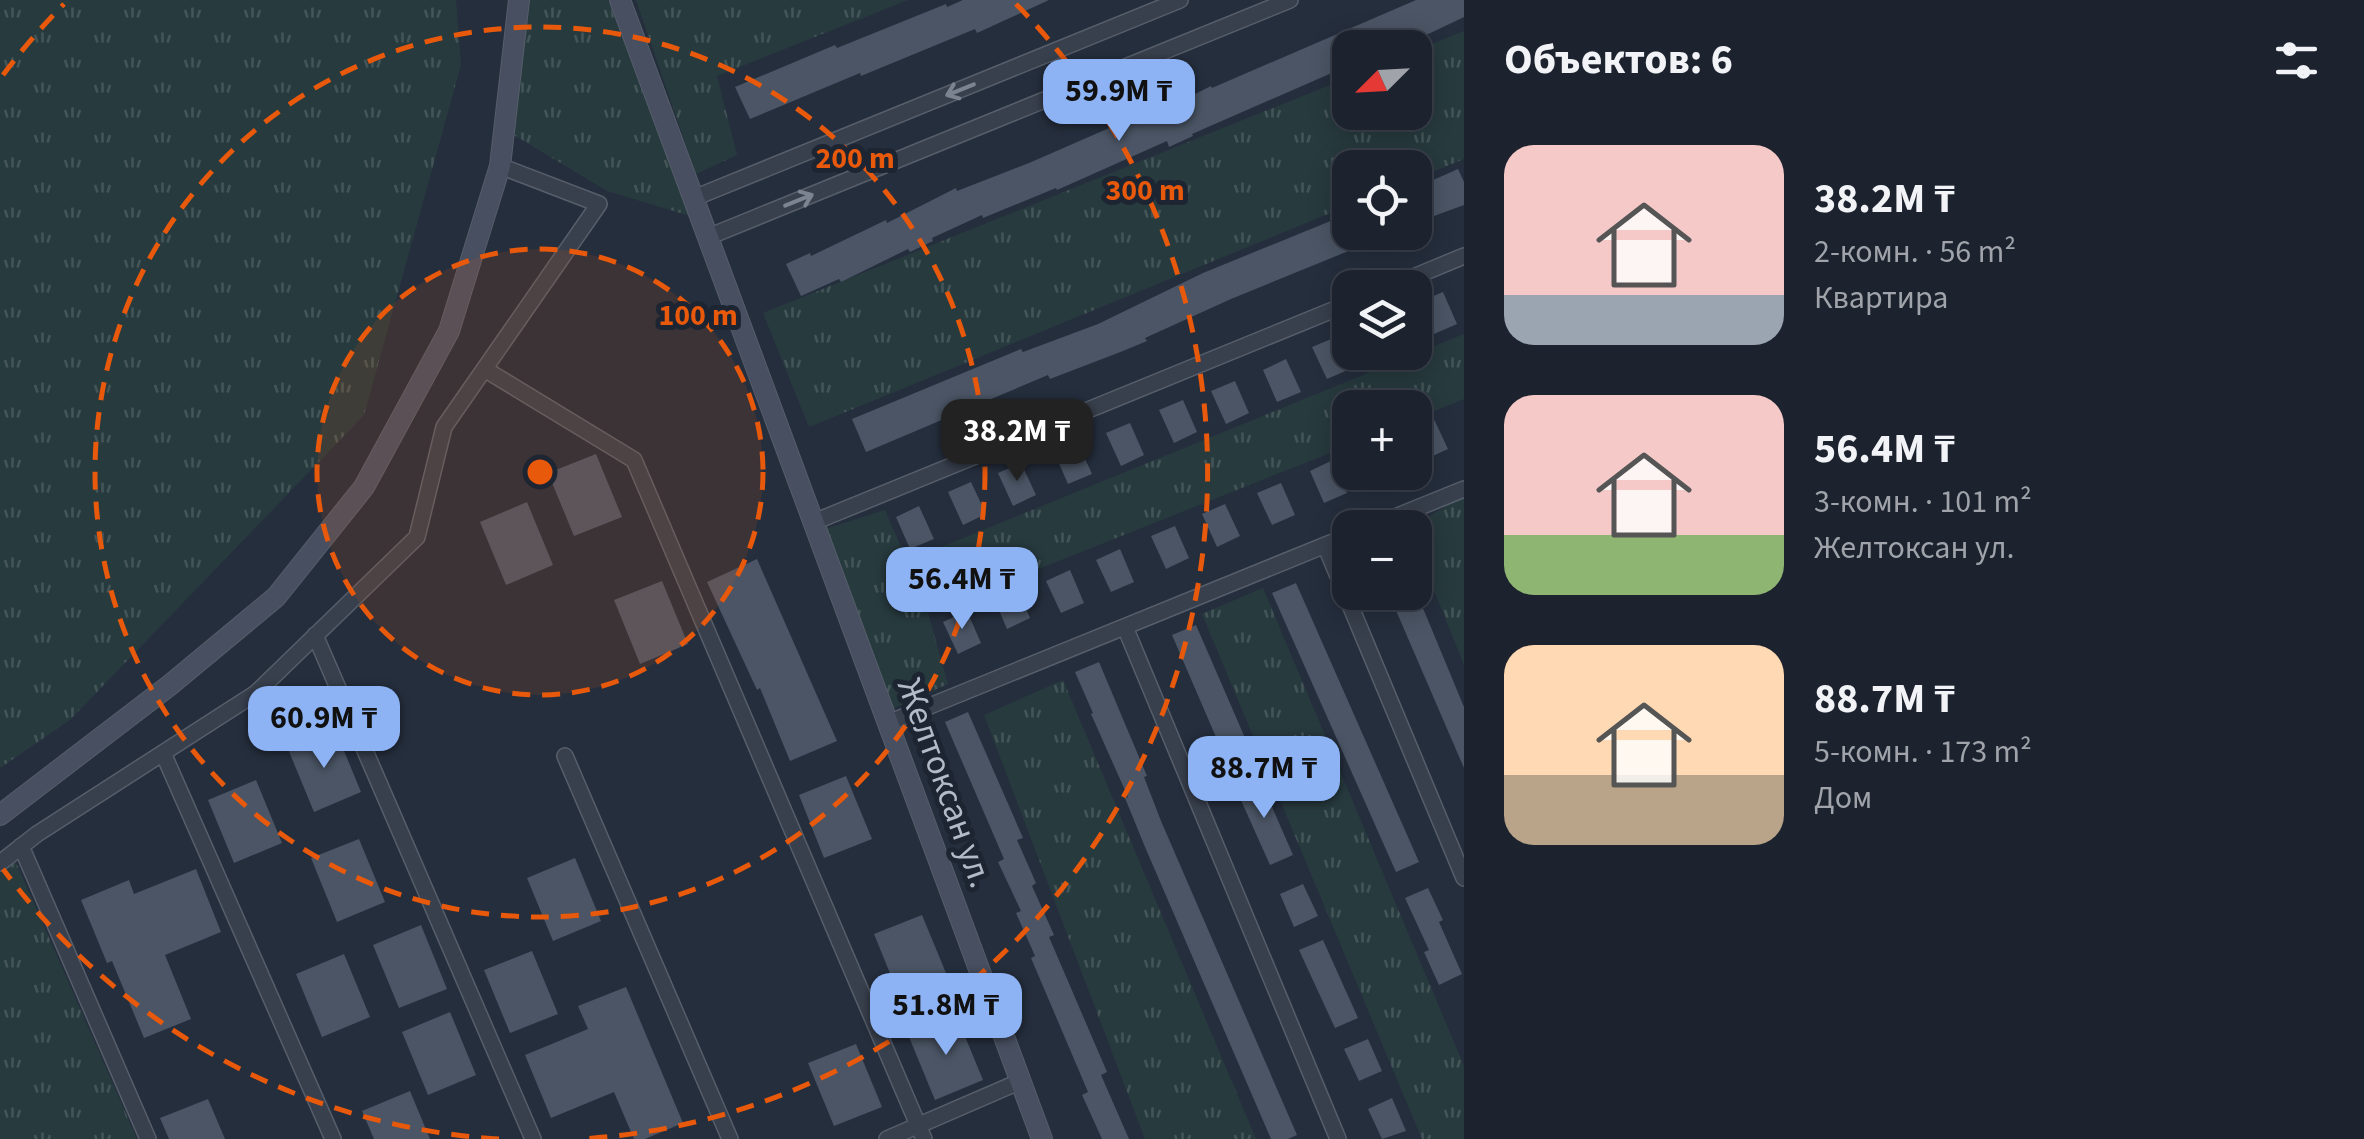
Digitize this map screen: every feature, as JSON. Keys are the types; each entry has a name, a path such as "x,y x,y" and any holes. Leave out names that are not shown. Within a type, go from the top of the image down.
{"street":[{"path":"0,815 170,685 276,596 364,488 449,331 500,166 518,0"},
{"name":"Желтоксан ул.","path":"620,0 1042,1139"},
{"path":"694,198 1180,0"},
{"path":"708,237 1290,0"},
{"path":"0,864 21,846 256,693 417,537 444,427 598,204 500,166"},
{"path":"1431,270 1464,256"},
{"path":"814,522 1332,310"},
{"path":"486,370 634,460 921,1132"},
{"path":"1411,510 1464,488"},
{"path":"888,724 1332,542"},
{"path":"1326,545 1464,878"},
{"path":"1125,627 1338,1139"},
{"path":"315,636 533,1139"},
{"path":"163,753 333,1139"},
{"path":"565,756 730,1139"},
{"path":"21,846 148,1139"},
{"path":"887,1139 921,1132 1020,1081"}],"green space":[{"path":"0,0 456,0 461,65 364,415 70,720 0,768"},
{"path":"529,0 608,0 690,216 607,191 514,135"},
{"path":"636,0 908,0 717,76 737,155 696,174"},
{"path":"1464,31 1464,159 1432,172 1432,150 1332,150 1332,212 809,427 763,313 1332,84 1332,130 1432,130 1432,44"},
{"path":"1464,334 1464,399 1432,412 1432,390 1332,390 1332,452 928,613 948,684 892,709 825,529 885,510 907,561 1376,370 1432,370 1432,347"},
{"path":"1464,495 1464,665 1432,585 1432,515"},
{"path":"1263,588 1464,1066 1464,1139 1422,1139 1202,614"},
{"path":"1063,680 1256,1139 1145,1139 984,715"},
{"path":"15,860 137,1139 0,1139 0,872"}],"building":[{"path":"963,0 1049,0 977,33 975,29 750,119 735,87 835,45 837,48"},
{"path":"1416,0 1464,0 1464,17 1432,32 1346,30"},
{"path":"1332,36 1332,73 1169,147 1167,141 1057,190 983,218 982,215 910,252 908,249 841,282 839,279 801,296 786,264 886,220 887,223 956,188 957,191 1029,163 1139,115 1141,121"},
{"path":"1458,169 1464,182 1464,205 1432,217 1432,180"},
{"path":"1332,220 1332,250 1351,250 1231,299 1123,351 1050,379 1048,375 866,452 852,419 1021,349 1023,352 1098,324 1203,273"},
{"path":"1443,292 1457,324 1434,334 1432,330 1432,297"},
{"path":"1332,339 1332,370 1348,370 1327,379 1312,347"},
{"path":"1286,359 1301,392 1277,402 1263,370"},
{"path":"1235,381 1249,413 1226,424 1211,391"},
{"path":"1183,400 1197,432 1174,443 1159,410"},
{"path":"1432,417 1448,449 1432,456"},
{"path":"1130,423 1144,455 1121,466 1106,433"},
{"path":"1077,441 1092,474 1068,484 1054,452"},
{"path":"596,454 622,517 574,536 548,473"},
{"path":"1332,460 1332,490 1347,493 1324,503 1310,471"},
{"path":"1021,463 1036,495 1013,506 998,473"},
{"path":"971,482 986,514 963,525 948,492"},
{"path":"1281,483 1295,515 1272,525 1257,493"},
{"path":"527,502 553,565 506,585 480,522"},
{"path":"1225,504 1240,536 1217,547 1202,514"},
{"path":"919,506 934,539 910,549 896,517"},
{"path":"1175,526 1189,558 1166,569 1151,536"},
{"path":"1120,549 1134,582 1111,592 1096,560"},
{"path":"757,559 837,741 790,761 760,688 757,690 707,582"},
{"path":"1070,570 1084,603 1061,613 1046,581"},
{"path":"662,581 688,644 640,664 614,600"},
{"path":"1296,583 1419,862 1396,872 1272,593"},
{"path":"1016,586 1030,618 1007,629 993,596"},
{"path":"1396,610 1424,610 1464,707 1464,768"},
{"path":"967,611 981,643 958,654 943,622"},
{"path":"1196,625 1252,754 1228,765 1172,635"},
{"path":"1099,662 1147,776 1144,777 1161,821 1297,1135 1288,1139 1271,1139 1091,714 1075,672"},
{"path":"968,712 1023,838 1017,840 1054,935 1049,937 1107,1072 1101,1075 1129,1139 1102,1139 1082,1095 1088,1092 1031,958 1035,956 1016,913 1021,911 998,862 1004,859 945,722"},
{"path":"335,729 361,792 314,812 288,749"},
{"path":"846,776 872,839 824,858 799,795"},
{"path":"1259,777 1293,855 1270,865 1235,787"},
{"path":"256,780 282,843 234,863 208,800"},
{"path":"359,839 385,902 337,922 311,858"},
{"path":"575,858 601,921 553,941 527,878"},
{"path":"196,869 221,932 165,955 191,1019 144,1038 81,900 129,880 134,894"},
{"path":"1303,884 1318,916 1294,927 1280,894"},
{"path":"1428,888 1462,974 1439,985 1424,952 1429,950 1405,898"},
{"path":"922,915 948,978 900,998 874,934"},
{"path":"421,925 447,989 399,1008 373,945"},
{"path":"1323,940 1358,1018 1335,1028 1299,950"},
{"path":"532,951 558,1014 510,1033 484,970"},
{"path":"344,954 370,1017 322,1037 296,974"},
{"path":"626,987 683,1123 645,1139 634,1139 614,1092 551,1118 525,1055 588,1029 578,1006"},
{"path":"450,1012 476,1075 428,1095 402,1032"},
{"path":"957,1017 983,1080 935,1100 909,1037"},
{"path":"1368,1039 1382,1071 1359,1081 1344,1049"},
{"path":"856,1044 882,1107 834,1126 808,1063"},
{"path":"410,1091 430,1139 374,1139 362,1111"},
{"path":"1392,1098 1406,1131 1382,1139 1368,1109"},
{"path":"208,1099 225,1139 169,1139 160,1118"}]}
